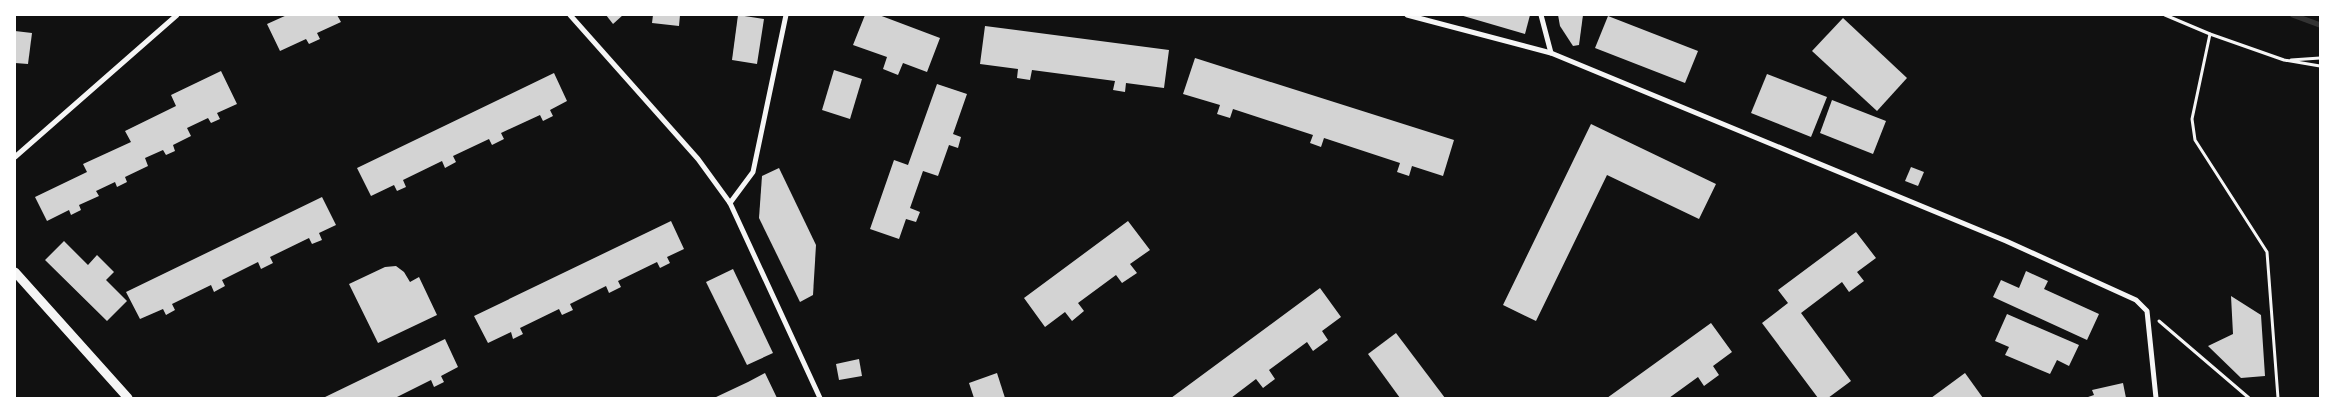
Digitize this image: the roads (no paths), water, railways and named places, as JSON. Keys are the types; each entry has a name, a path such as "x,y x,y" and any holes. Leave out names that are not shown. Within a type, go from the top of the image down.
{"street":[{"path":"15,157 177,15"},
{"path":"570,15 698,159 730,203 820,398"},
{"path":"730,203 753,172 786,15"},
{"path":"1408,15 1551,53 2006,241 2136,300 2147,311 2156,398"},
{"path":"1541,15 1551,53"},
{"path":"15,272 128,398"}],"waterway":[{"path":"2293,15 2320,25"}]}
